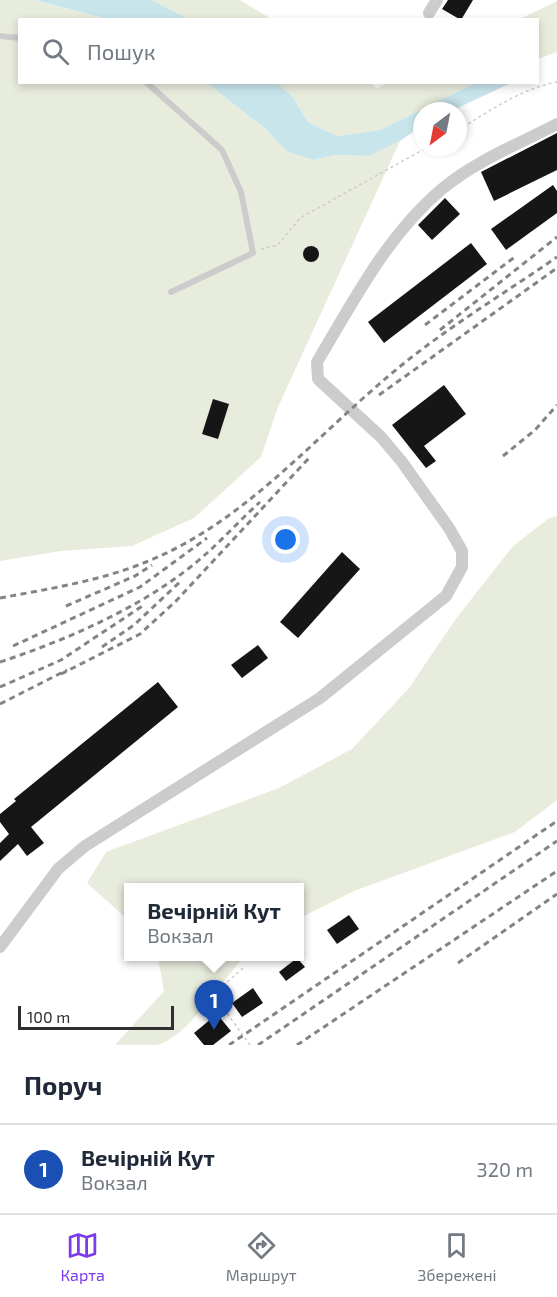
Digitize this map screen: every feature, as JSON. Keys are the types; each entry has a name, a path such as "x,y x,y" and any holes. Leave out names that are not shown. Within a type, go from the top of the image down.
{"street":[{"path":"429,13 437,0"},
{"path":"0,947 58,869 85,846 320,698 446,596 462,567 462,550 449,528 381,437 318,379 317,362 375,266 416,213 442,189 468,171 557,124"}],"lane":[{"path":"0,36 18,38"},
{"path":"148,84 222,150 241,192 253,253 171,291"}],"path":[{"path":"467,125 508,100 540,85 557,82"},
{"path":"252,248 266,249 278,245 300,218 413,155"},
{"path":"243,968 223,986 216,998 250,1045"}],"shaded area":[{"path":"0,0 35,0 103,18 18,18 18,84 208,84 267,130 286,151 313,160 335,155 369,156 400,141 278,407 261,457 194,518 132,546 61,551 0,561"},
{"path":"152,0 240,0 269,18 187,18"},
{"path":"557,1 557,52 539,59 539,18 522,18"},
{"path":"278,84 371,84 377,88 386,84 473,84 437,102 413,102 413,114 380,130 337,136 308,122 292,96"},
{"path":"557,516 557,800 515,832 354,891 304,916 304,883 124,883 124,916 87,883 106,852 279,788 352,749 409,688 455,620 513,546 549,518"},
{"path":"159,961 240,961 204,1007 180,1032 157,1045 115,1045 164,991"}],"water":[{"path":"35,0 152,0 187,18 103,18"},
{"path":"208,84 278,84 292,96 308,122 337,136 380,130 413,114 413,132 369,156 335,155 313,160 286,151 267,130"},
{"path":"473,84 509,84 467,104 437,102"}],"building":[{"path":"448,0 473,0 462,18 458,18 442,9"},
{"path":"557,133 557,170 494,201 481,172"},
{"path":"553,185 557,191 557,213 506,250 491,229"},
{"path":"445,198 460,214 432,240 418,225"},
{"path":"471,243 487,264 384,343 368,322"},
{"path":"308,246 314,246 319,254 317,260 308,262 303,257 303,251"},
{"path":"444,385 466,414 424,446 436,461 426,468 392,425"},
{"path":"213,399 229,404 218,439 202,434"},
{"path":"342,552 360,569 298,638 280,622"},
{"path":"258,645 268,658 242,678 231,665"},
{"path":"158,682 178,707 31,827 44,843 27,856 18,844 0,861 0,843 9,834 0,822 0,814 16,801 14,799"},
{"path":"349,915 359,929 337,944 327,930"},
{"path":"293,961 300,961 305,967 286,981 279,972"},
{"path":"253,988 263,1003 242,1017 232,1003"},
{"path":"217,1014 231,1031 213,1045 204,1045 194,1033"}],"railway":[{"path":"440,330 557,237"},
{"path":"425,325 516,256"},
{"path":"0,598 74,584 111,574 146,562 182,545 248,501 416,354 557,257"},
{"path":"379,395 557,268"},
{"path":"503,456 535,430 557,405"},
{"path":"61,674 140,634 176,601 309,458"},
{"path":"0,662 82,631 161,588 207,553 260,502"},
{"path":"13,646 140,587 207,538"},
{"path":"66,606 135,576 152,565"},
{"path":"102,647 134,625 182,580"},
{"path":"0,687 61,660 144,605"},
{"path":"0,704 67,670"},
{"path":"229,1045 557,821"},
{"path":"258,1045 557,841"},
{"path":"297,1045 557,871"},
{"path":"458,963 557,894"}],"place":[{"name":"Вечірній Кут","path":"214,1030"}]}
